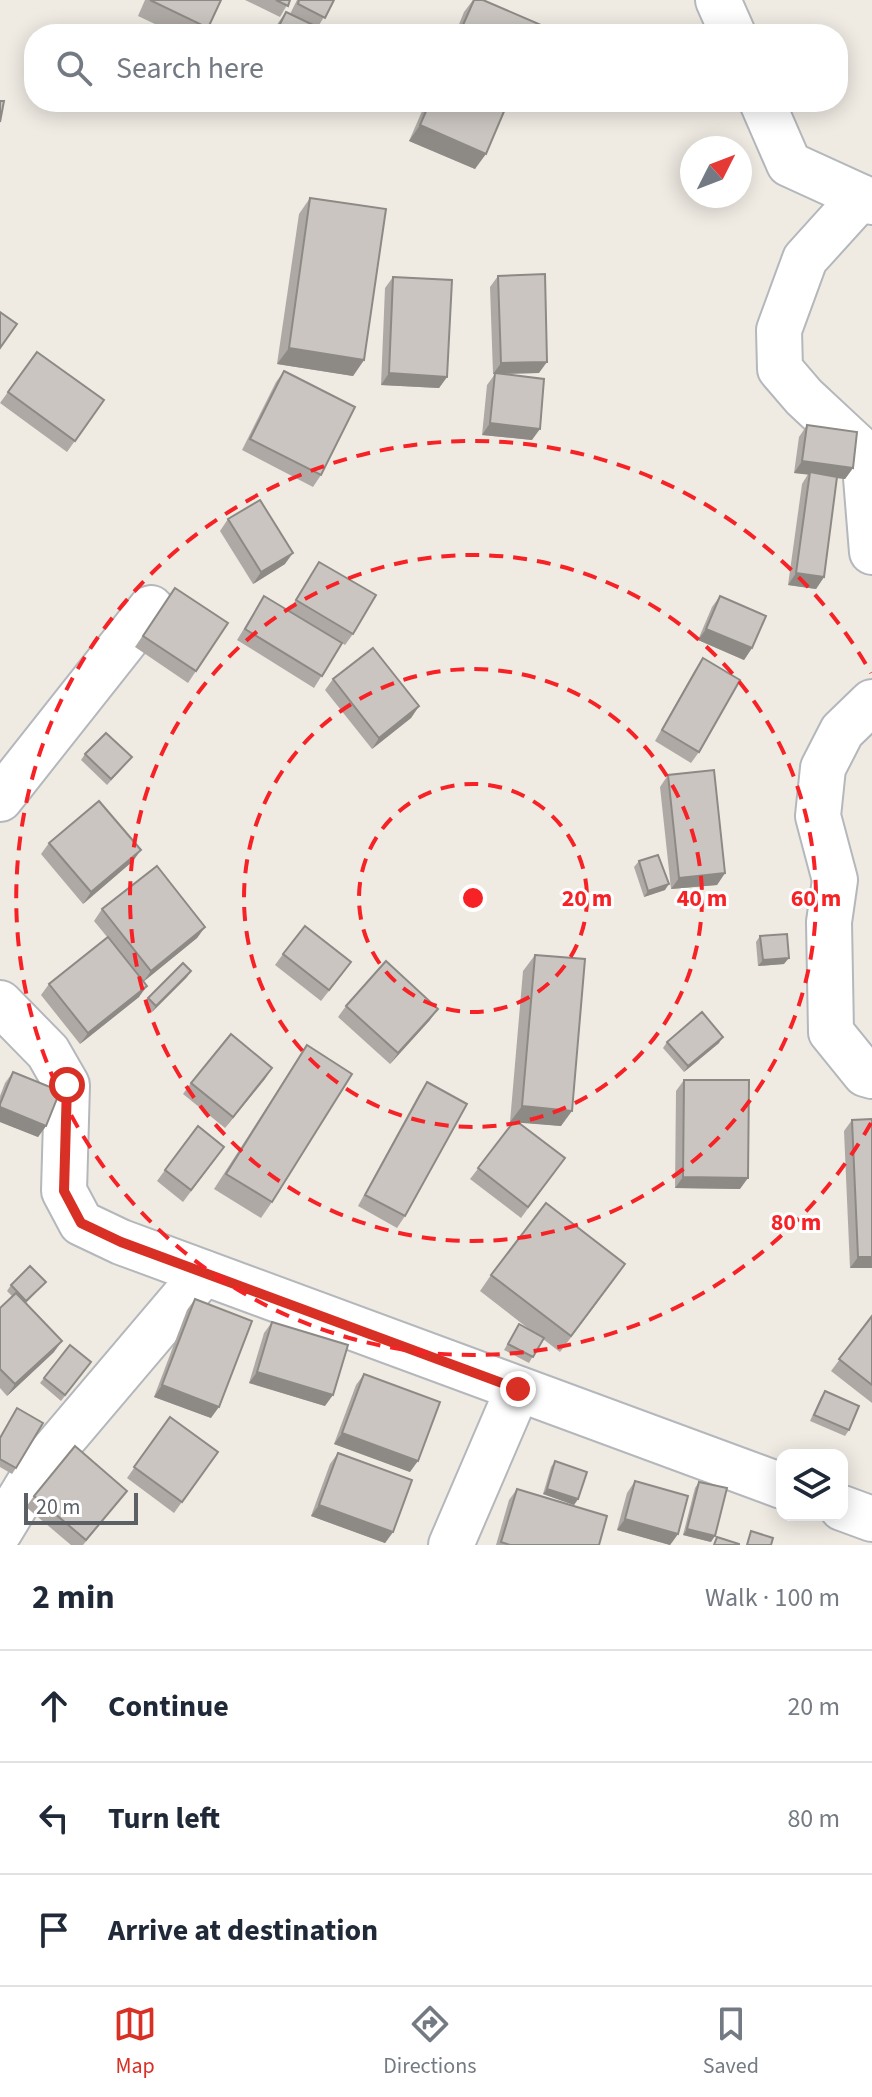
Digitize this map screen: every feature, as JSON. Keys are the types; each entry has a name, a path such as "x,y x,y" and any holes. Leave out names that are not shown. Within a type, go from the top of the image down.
{"street":[{"path":"718,0 729,24"},
{"path":"766,112 789,164 866,200 805,259 779,330 780,369 804,397 864,453 872,552"},
{"path":"0,799 151,608"},
{"path":"872,702 842,731 823,768 818,816 835,880 829,922 831,1032 865,1074 872,1076"},
{"path":"0,1003 48,1052 67,1085 64,1191 81,1223 121,1242 776,1484"},
{"path":"0,1531 37,1470 204,1273"},
{"path":"451,1545 518,1389"},
{"path":"848,1510 872,1519"}],"building":[{"path":"150,0 221,0 210,24 200,24"},
{"path":"276,0 290,0 288,6"},
{"path":"299,0 334,0 325,18 298,4"},
{"path":"474,0 483,0 539,24 463,24"},
{"path":"286,12 311,24 280,24"},
{"path":"0,101 4,101 0,122"},
{"path":"426,112 504,112 486,154 420,125"},
{"path":"310,198 386,209 364,360 289,348"},
{"path":"545,274 547,362 501,363 498,276"},
{"path":"393,277 452,280 447,377 389,373"},
{"path":"0,312 17,324 0,348"},
{"path":"37,352 104,400 75,441 8,392"},
{"path":"284,371 355,407 321,475 250,439"},
{"path":"495,373 544,379 540,429 490,423"},
{"path":"807,425 857,432 853,468 802,461"},
{"path":"810,472 837,477 824,577 796,573"},
{"path":"260,500 293,553 261,572 228,519"},
{"path":"319,562 376,595 353,634 296,600"},
{"path":"175,588 228,623 196,671 143,636"},
{"path":"264,596 342,643 322,676 245,629"},
{"path":"720,596 766,616 752,648 706,629"},
{"path":"373,648 419,706 379,738 333,679"},
{"path":"703,658 740,680 699,752 662,730"},
{"path":"106,733 132,757 111,779 85,754"},
{"path":"714,770 725,873 679,878 668,775"},
{"path":"99,801 141,850 91,892 49,843"},
{"path":"658,855 669,884 648,891 639,861"},
{"path":"157,866 205,927 151,971 102,909"},
{"path":"305,926 351,962 329,990 283,954"},
{"path":"787,934 789,958 763,960 760,936"},
{"path":"108,937 147,986 88,1033 49,984"},
{"path":"535,955 585,959 572,1111 522,1106"},
{"path":"386,961 438,1009 398,1053 346,1006"},
{"path":"183,963 191,971 156,1006 148,998"},
{"path":"702,1012 723,1037 688,1066 667,1042"},
{"path":"231,1034 272,1068 233,1117 191,1083"},
{"path":"307,1045 352,1074 272,1202 226,1174"},
{"path":"13,1072 60,1091 46,1126 0,1107"},
{"path":"684,1080 749,1080 748,1178 683,1177"},
{"path":"427,1082 467,1104 405,1216 365,1195"},
{"path":"872,1119 872,1257 858,1257 852,1120"},
{"path":"515,1120 565,1158 528,1207 478,1168"},
{"path":"198,1126 224,1147 191,1190 165,1170"},
{"path":"546,1203 625,1264 571,1336 491,1275"},
{"path":"30,1266 46,1282 26,1301 11,1285"},
{"path":"16,1293 62,1341 15,1384 0,1369 0,1308"},
{"path":"195,1299 252,1321 219,1407 162,1385"},
{"path":"872,1316 872,1385 839,1359"},
{"path":"272,1322 348,1345 333,1395 257,1372"},
{"path":"519,1324 544,1338 533,1357 508,1344"},
{"path":"70,1345 91,1362 65,1395 44,1378"},
{"path":"364,1374 440,1402 418,1461 342,1433"},
{"path":"825,1391 859,1406 849,1430 814,1415"},
{"path":"17,1408 43,1423 16,1468 0,1459 0,1438"},
{"path":"170,1417 218,1452 182,1502 134,1467"},
{"path":"75,1446 127,1491 86,1540 34,1496"},
{"path":"338,1453 412,1480 393,1532 319,1505"},
{"path":"555,1461 587,1472 578,1499 547,1489"},
{"path":"635,1481 688,1496 678,1534 625,1519"},
{"path":"699,1482 727,1488 715,1536 687,1529"},
{"path":"517,1489 607,1516 599,1545 510,1545 501,1542"},
{"path":"751,1531 773,1538 771,1545 747,1545"},
{"path":"717,1537 739,1544 739,1545 714,1545"}],"route":[{"path":"67,1085 64,1191 81,1223 121,1242 518,1389"}]}
